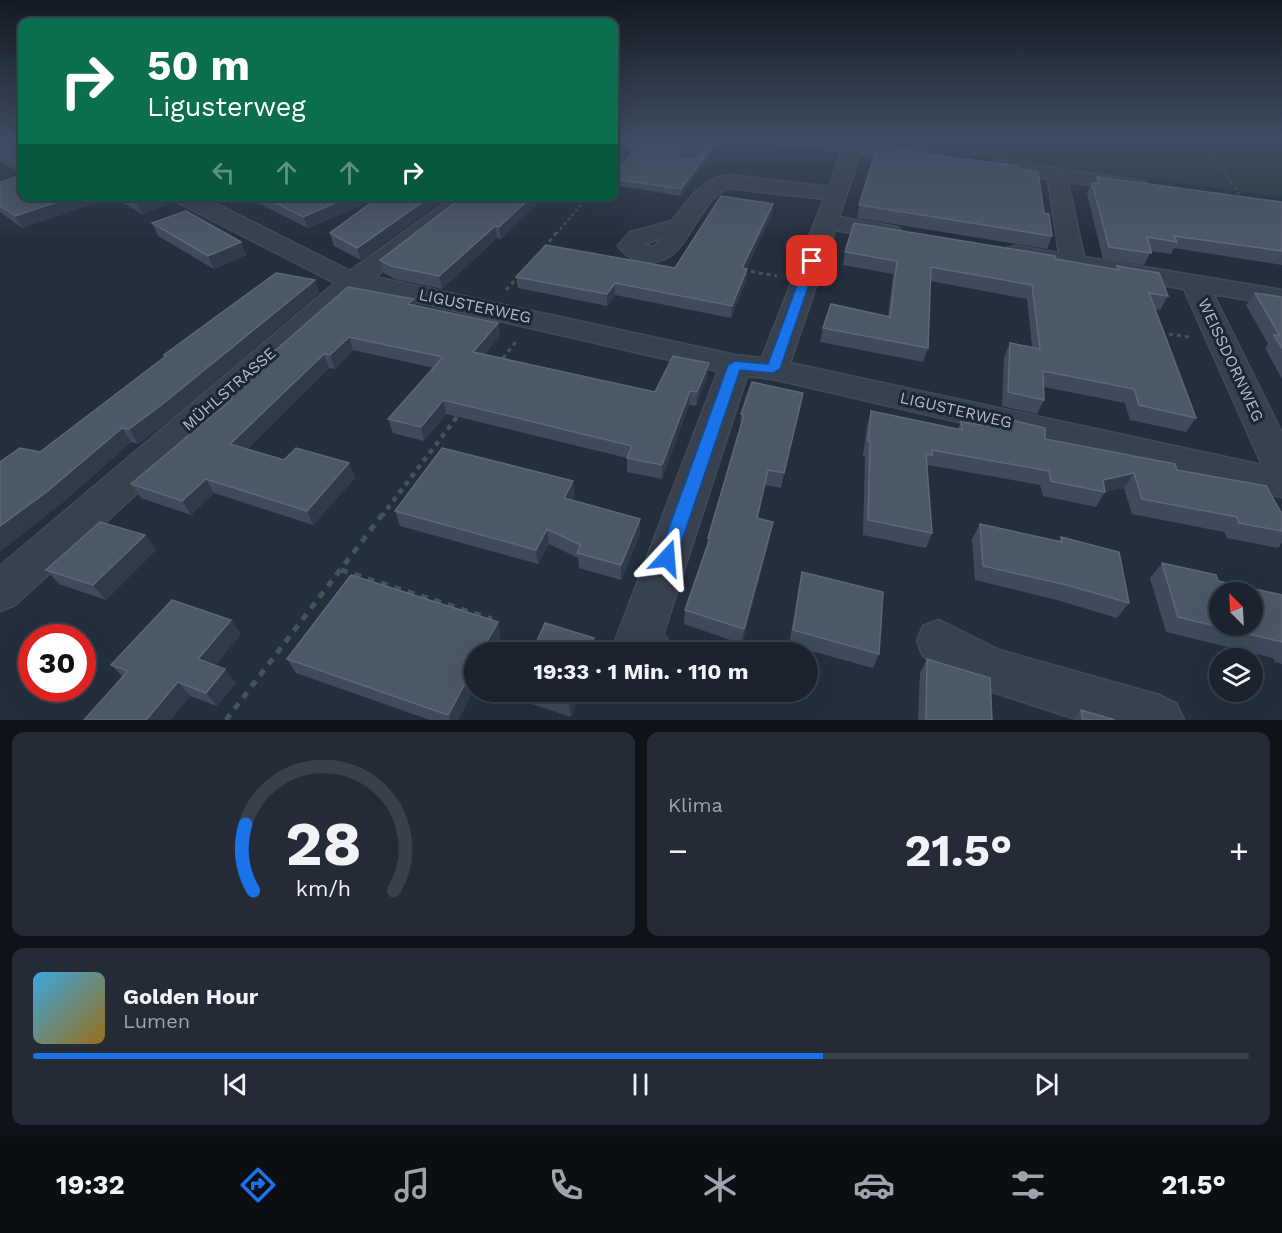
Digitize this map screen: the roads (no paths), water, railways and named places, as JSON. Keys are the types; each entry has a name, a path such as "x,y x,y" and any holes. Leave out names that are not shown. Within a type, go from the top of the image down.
{"street":[{"path":"773,369 844,171"},
{"path":"1027,171 1161,188"},
{"path":"1057,175 1073,262"},
{"path":"681,227 706,192 721,182 732,181 835,194"},
{"name":"LIGUSTERWEG","path":"193,201 354,281 490,309 735,365 773,369 1282,483"},
{"name":"MÜHLSTRASSE","path":"0,592 354,281 461,201"},
{"path":"826,222 909,236"},
{"path":"991,249 1282,298"},
{"name":"WEISSDORNWEG","path":"1195,284 1282,469"},
{"path":"638,642 735,365"},
{"path":"939,641 993,671 1159,720"}]}
